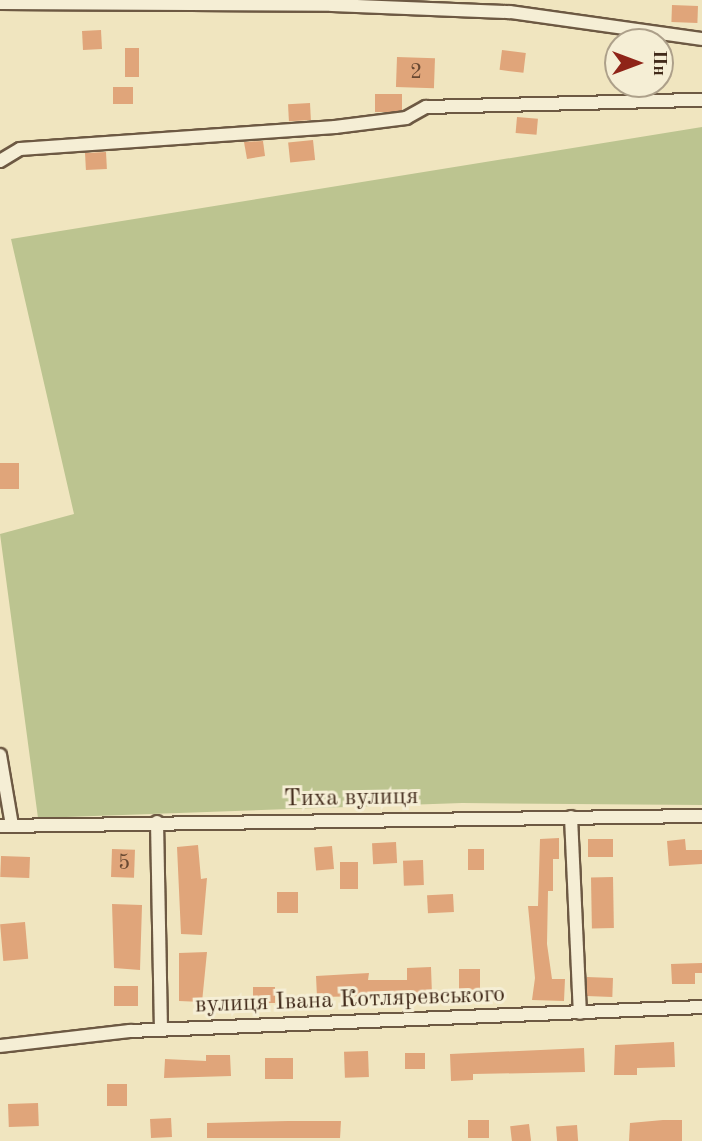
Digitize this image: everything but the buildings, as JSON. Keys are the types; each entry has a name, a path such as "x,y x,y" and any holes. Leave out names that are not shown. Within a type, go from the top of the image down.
{"street":[{"path":"0,3 168,2 510,12 702,39"},
{"path":"0,160 20,149 335,127 407,118 426,107 702,100"},
{"path":"0,755 6,826"},
{"name":"Тиха вулиця","path":"6,826 702,816"},
{"path":"571,817 580,1013"},
{"path":"158,822 161,1030"},
{"name":"вулиця Івана Котляревського","path":"0,1046 161,1030 702,1007"}],"green space":[{"path":"702,127 702,805 462,803 38,818 0,534 74,514 11,239"}]}
